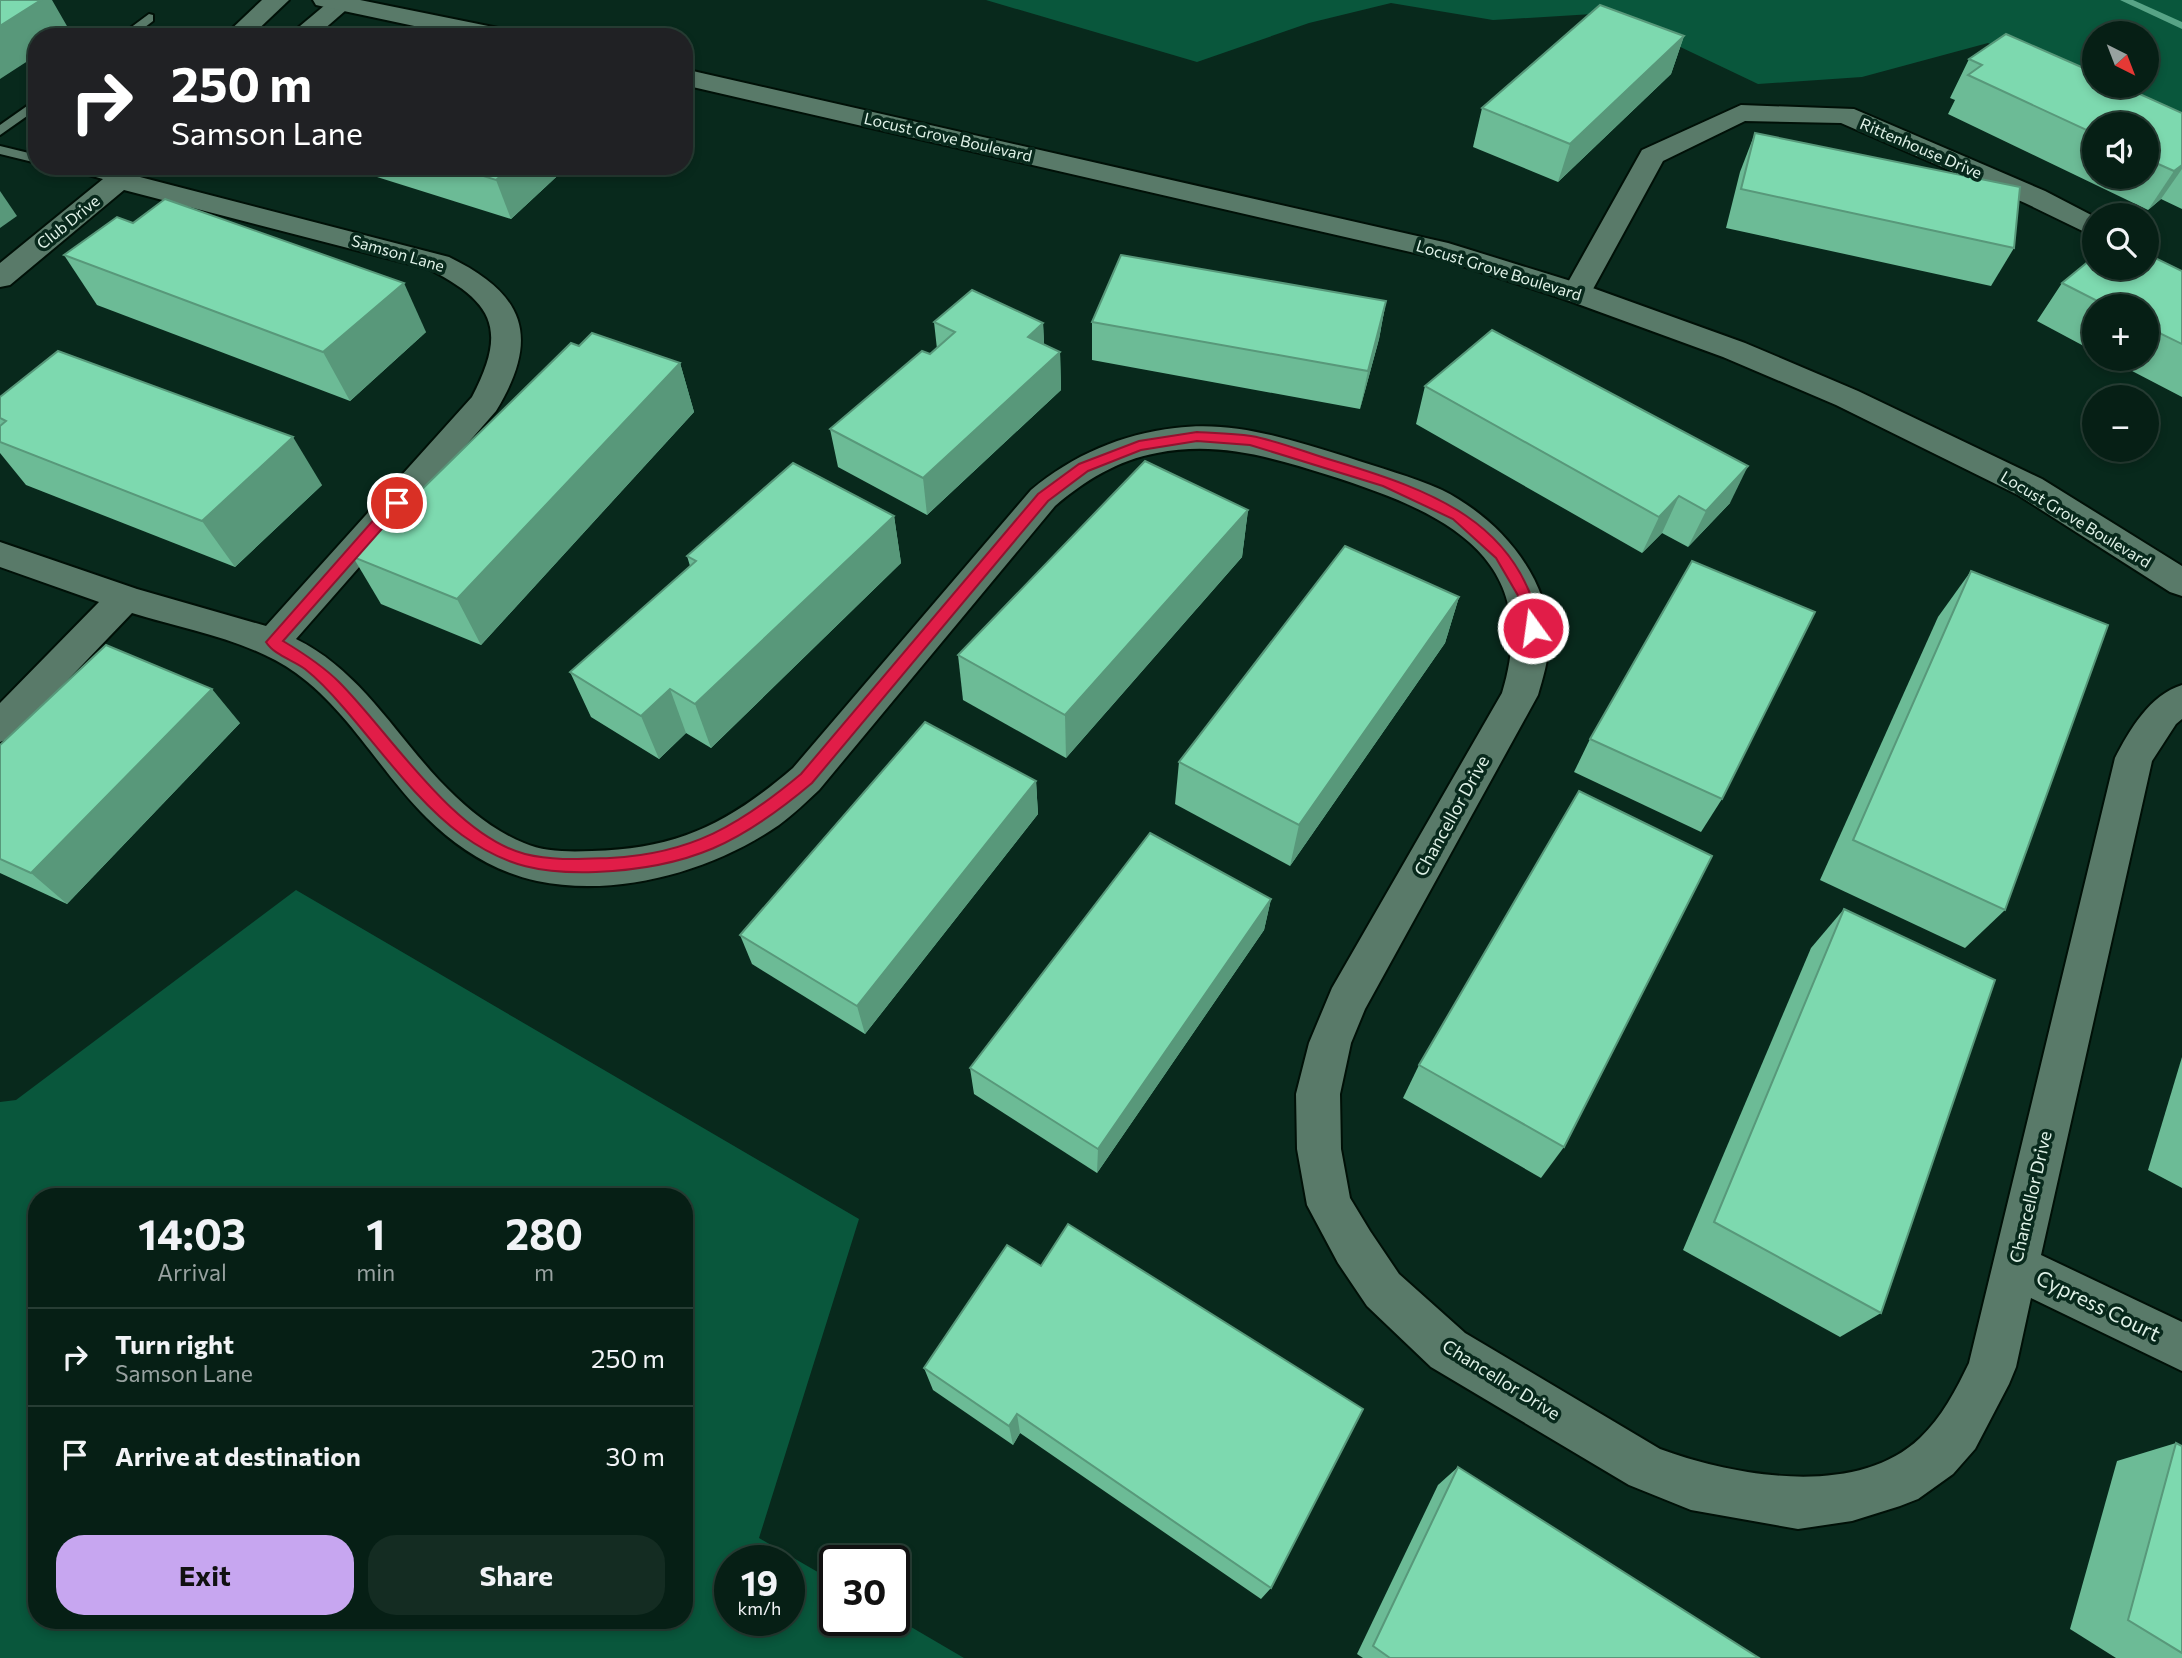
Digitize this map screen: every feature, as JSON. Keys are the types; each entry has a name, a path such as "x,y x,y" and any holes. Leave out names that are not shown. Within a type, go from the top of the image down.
{"street":[{"path":"245,28 277,0"},
{"path":"308,28 333,2 459,28"},
{"name":"Locust Grove Boulevard","path":"693,79 1448,252 1577,293 1734,350 1847,398 2030,487 2182,583"},
{"name":"Rittenhouse Drive","path":"1577,293 1652,156 1741,113 1845,116 2035,197 2082,221"},
{"name":"Club Drive","path":"0,278 126,175"},
{"name":"Samson Lane","path":"135,175 439,263 476,281 490,296 506,322 508,345 504,365 485,403 274,642"},
{"name":"Chancellor Drive","path":"0,554 125,598 274,642 309,664 334,686 439,806 466,829 496,849 522,860 560,867 637,863 685,854 732,833 766,813 806,779 1043,498 1083,468 1139,446 1184,438 1218,437 1266,444 1388,482 1458,515 1501,554 1527,599 1533,628 1532,655 1520,695 1347,1001 1330,1043 1318,1094 1319,1149 1329,1205 1383,1290 1448,1350 1647,1468 1691,1485 1798,1504 1852,1496 1900,1481 1936,1457 1958,1432 1975,1404 1992,1367 2134,758 2163,715 2182,699"},
{"path":"0,727 125,598"},
{"name":"Cypress Court","path":"2015,1266 2182,1347"}],"lane":[{"path":"136,28 149,18"},
{"path":"0,131 28,110"},
{"path":"0,150 28,157"}],"green space":[{"path":"986,0 2182,0 2182,130 2159,120 2159,112 2142,112 2111,98 2160,98 2160,21 2082,21 2082,85 1988,43 1862,77 1758,84 1609,13 1493,20 1391,3 1309,23 1197,62"},
{"path":"296,890 859,1219 759,1538 771,1545 714,1545 714,1636 805,1636 805,1565 819,1573 819,1636 910,1636 910,1626 964,1658 0,1658 0,1102 16,1100"}],"building":[{"path":"0,0 41,0 0,26"},
{"path":"1600,5 1684,36 1570,144 1482,108"},
{"path":"2006,34 2082,67 2082,98 2149,98 2182,113 2182,165 2174,171 2159,164 2159,112 2082,112 2082,128 1968,75 1982,65 1969,59"},
{"path":"1755,133 2020,187 2014,248 1741,189"},
{"path":"480,175 502,175 496,180"},
{"path":"165,199 404,283 323,352 64,255 117,217 133,223"},
{"path":"1121,255 1386,301 1368,371 1092,322"},
{"path":"2159,260 2182,271 2182,344 2159,333 2159,294 2084,294 2062,283 2082,267 2082,280 2159,280"},
{"path":"972,290 1043,323 1028,337 1060,352 923,478 830,429 922,351 930,354 955,332 934,322"},
{"path":"1492,330 1748,466 1706,511 1679,496 1659,517 1425,386"},
{"path":"592,333 680,363 457,599 353,557 571,343 579,346"},
{"path":"58,351 293,437 202,521 0,442 0,426 6,421 0,418 0,397"},
{"path":"1145,461 1248,510 1065,715 958,655"},
{"path":"793,463 894,516 695,704 670,689 641,716 570,672 696,561 687,556"},
{"path":"1345,546 1459,597 1299,825 1179,762"},
{"path":"1692,561 1815,612 1722,799 1590,739"},
{"path":"1971,571 2108,625 2005,910 1853,840"},
{"path":"106,645 212,689 31,873 0,859 0,745"},
{"path":"925,722 1036,781 857,1006 740,935"},
{"path":"1579,791 1712,856 1564,1147 1419,1065"},
{"path":"1150,833 1271,899 1098,1149 970,1068"},
{"path":"1844,909 1995,980 1881,1313 1714,1222"},
{"path":"1068,1224 1363,1409 1271,1588 1017,1414 1009,1426 924,1368 1007,1245 1041,1266"},
{"path":"2176,1443 2182,1446 2182,1653 2128,1620"},
{"path":"1458,1467 1759,1658 1390,1658 1373,1646"}],"waterway":[{"path":"2125,0 2182,26"}],"route":[{"path":"397,503 274,642 309,664 334,686 439,806 466,829 496,849 522,860 560,867 637,863 685,854 732,833 766,813 806,779 1043,498 1066,478 1083,468 1139,446 1197,437 1251,440 1291,450 1428,498 1458,515 1501,554 1527,599 1533,628"}]}
